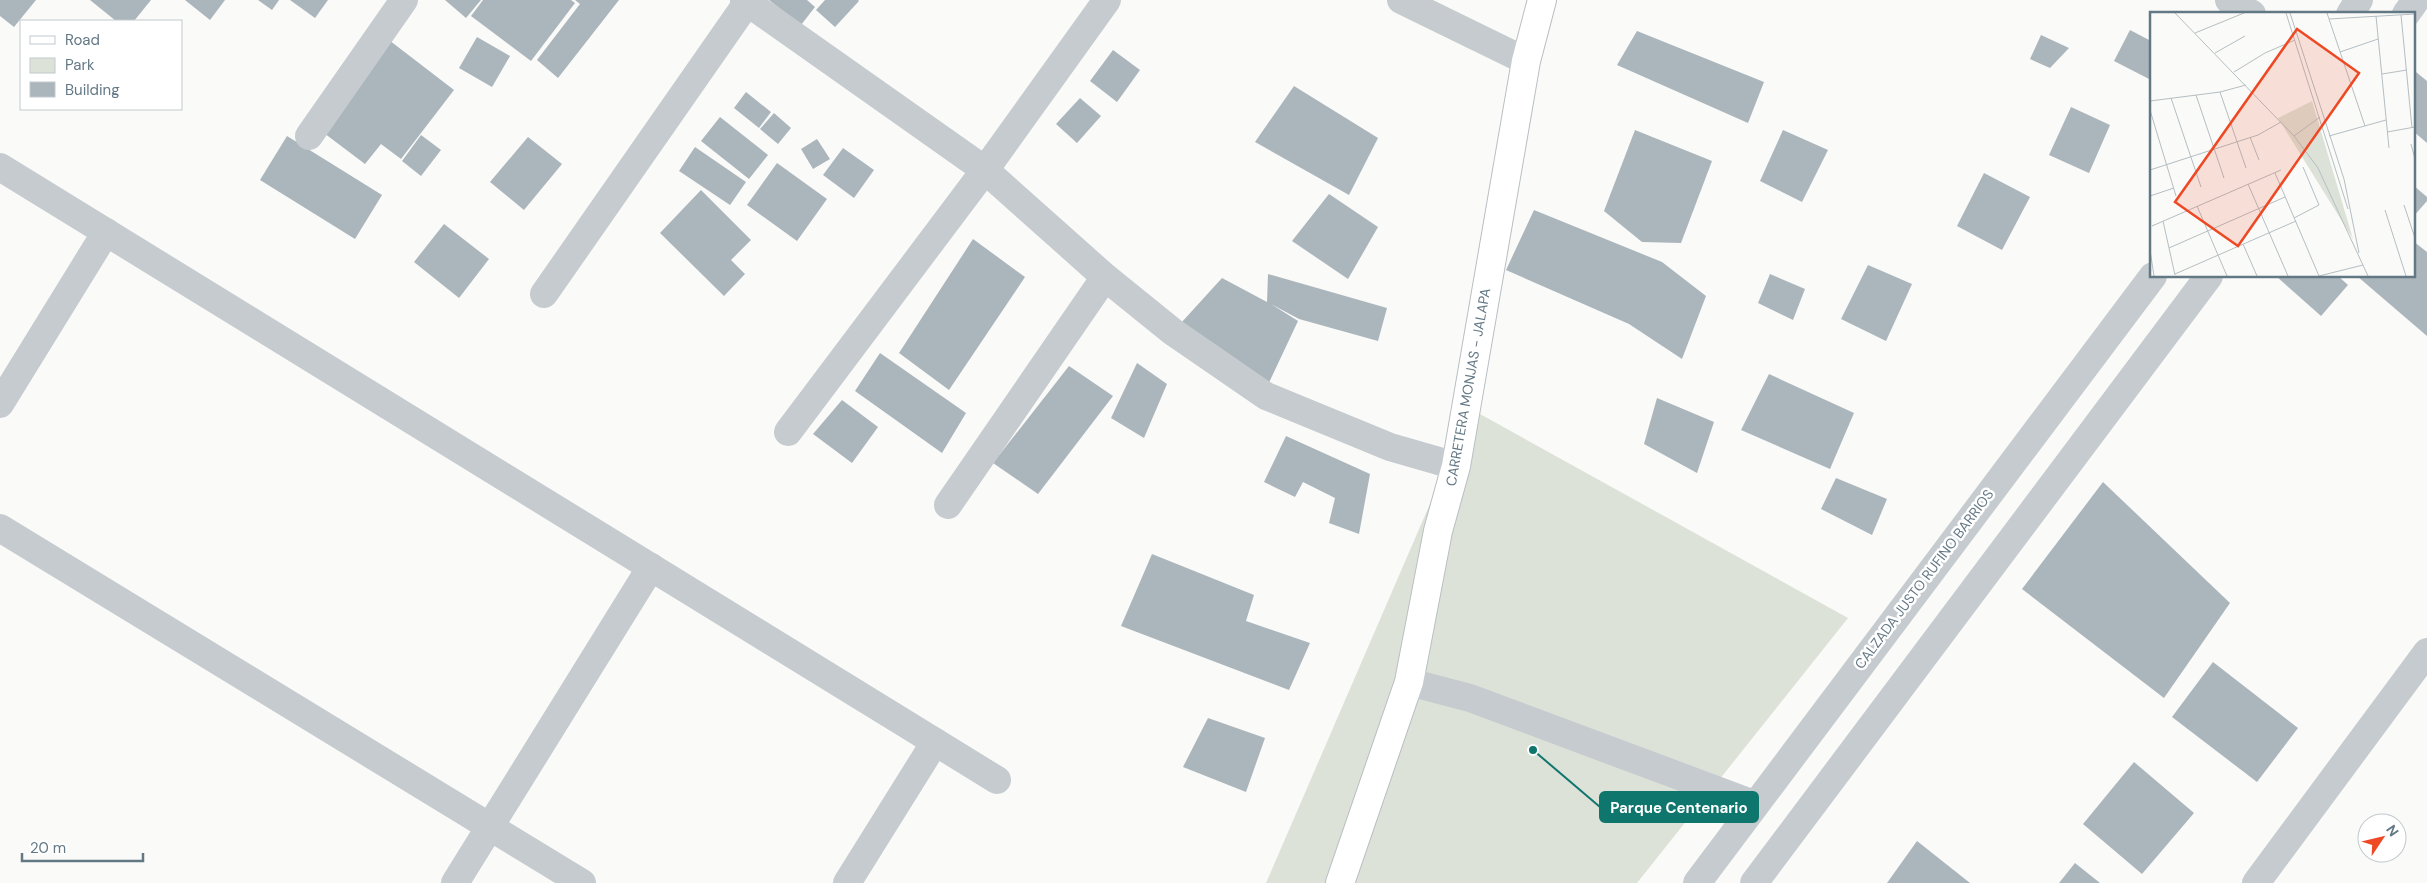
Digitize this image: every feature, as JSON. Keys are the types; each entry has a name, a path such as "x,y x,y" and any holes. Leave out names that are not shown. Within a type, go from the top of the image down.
{"main road":[{"name":"CARRETERA MONJAS - JALAPA","path":"1340,883 1409,682 1438,531 1456,466 1526,61 1542,0"}],"street":[{"path":"309,136 404,0"},
{"path":"788,432 985,170 1107,0"},
{"path":"1401,0 1526,61"},
{"path":"2229,0 2249,12"},
{"path":"2351,12 2359,0"},
{"path":"2407,12 2416,0"},
{"path":"544,294 747,1 985,170 1106,277 1173,332 1266,396 1390,447 1456,466"},
{"path":"0,167 997,780"},
{"path":"0,404 106,232"},
{"path":"948,505 1106,277"},
{"name":"CALZADA JUSTO RUFINO BARRIOS","path":"1697,883 1754,804 2151,278"},
{"path":"1754,883 2208,278"},
{"path":"0,528 582,883"},
{"path":"455,883 650,567"},
{"path":"2256,883 2427,652"},
{"path":"1409,682 1470,698 1754,804"},
{"path":"847,883 935,742"}],"green space":[{"path":"1471,409 1848,618 1637,883 1266,883"}],"building":[{"path":"0,0 36,0 14,27 0,16"},
{"path":"90,0 151,0 135,20 115,20"},
{"path":"185,0 225,0 210,20"},
{"path":"258,0 279,0 272,10"},
{"path":"290,0 328,0 315,18"},
{"path":"445,0 481,0 466,18"},
{"path":"483,0 571,0 575,3 531,61 471,16"},
{"path":"575,0 619,0 558,78 537,60 580,4"},
{"path":"769,0 807,0 815,7 801,25"},
{"path":"825,0 859,1 835,27 816,10"},
{"path":"2130,30 2150,40 2150,79 2114,61"},
{"path":"1637,31 1764,82 1748,123 1617,65"},
{"path":"2041,35 2069,48 2050,68 2030,59"},
{"path":"385,37 454,90 401,159 381,144 365,164 316,127"},
{"path":"477,37 510,56 492,87 459,68"},
{"path":"1113,50 1140,70 1117,102 1090,81"},
{"path":"2416,72 2427,81 2427,143 2414,132 2414,75"},
{"path":"1294,86 1378,138 1349,195 1255,142"},
{"path":"746,92 771,112 759,128 734,108"},
{"path":"1080,98 1101,116 1077,143 1056,124"},
{"path":"2071,107 2110,125 2089,173 2049,155"},
{"path":"774,113 791,128 778,144 760,129"},
{"path":"720,117 768,155 749,179 701,141"},
{"path":"1635,130 1712,161 1681,243 1642,242 1604,211"},
{"path":"1783,130 1828,150 1802,202 1760,181"},
{"path":"421,135 441,150 421,176 402,161"},
{"path":"287,136 382,195 355,239 260,180"},
{"path":"528,137 562,164 524,210 490,182"},
{"path":"817,139 830,159 813,169 801,149"},
{"path":"695,147 746,182 730,205 679,171"},
{"path":"843,148 874,170 854,198 823,175"},
{"path":"777,163 827,199 797,241 747,205"},
{"path":"1984,173 2030,197 2002,250 1957,226"},
{"path":"2414,186 2427,197 2427,201 2414,216"},
{"path":"701,190 751,240 731,260 745,274 724,296 660,233"},
{"path":"1329,194 1378,227 1348,279 1292,241"},
{"path":"1534,210 1662,262 1706,296 1682,359 1629,324 1506,270"},
{"path":"444,224 489,259 459,298 414,262"},
{"path":"973,239 1025,277 949,390 899,353"},
{"path":"2414,242 2427,252 2427,336 2359,278 2414,278"},
{"path":"1868,265 1912,284 1886,341 1841,319"},
{"path":"1268,274 1387,308 1378,341 1299,319 1271,304 1298,321 1267,387 1181,323 1222,278 1267,302"},
{"path":"1770,274 1805,289 1793,320 1758,303"},
{"path":"2278,278 2340,278 2348,285 2321,316"},
{"path":"880,353 966,413 942,453 855,391"},
{"path":"1137,363 1167,384 1144,438 1111,418"},
{"path":"1069,366 1113,396 1038,494 993,463"},
{"path":"1769,374 1854,413 1830,469 1741,430"},
{"path":"1657,398 1714,422 1697,473 1644,444"},
{"path":"842,400 878,427 852,463 813,434"},
{"path":"1286,436 1370,474 1359,534 1329,523 1335,498 1303,482 1295,497 1264,482"},
{"path":"1836,478 1887,499 1872,535 1821,509"},
{"path":"2103,482 2230,603 2164,698 2022,589"},
{"path":"1152,554 1254,595 1246,621 1310,643 1289,690 1121,626"},
{"path":"2213,662 2298,728 2257,782 2172,717"},
{"path":"1208,718 1265,738 1246,792 1183,767"},
{"path":"2134,762 2194,813 2142,874 2083,824"},
{"path":"1917,841 1970,883 1887,883"},
{"path":"2075,863 2100,883 2059,883"}],"place":[{"name":"Parque Centenario","path":"1533,750"}]}
